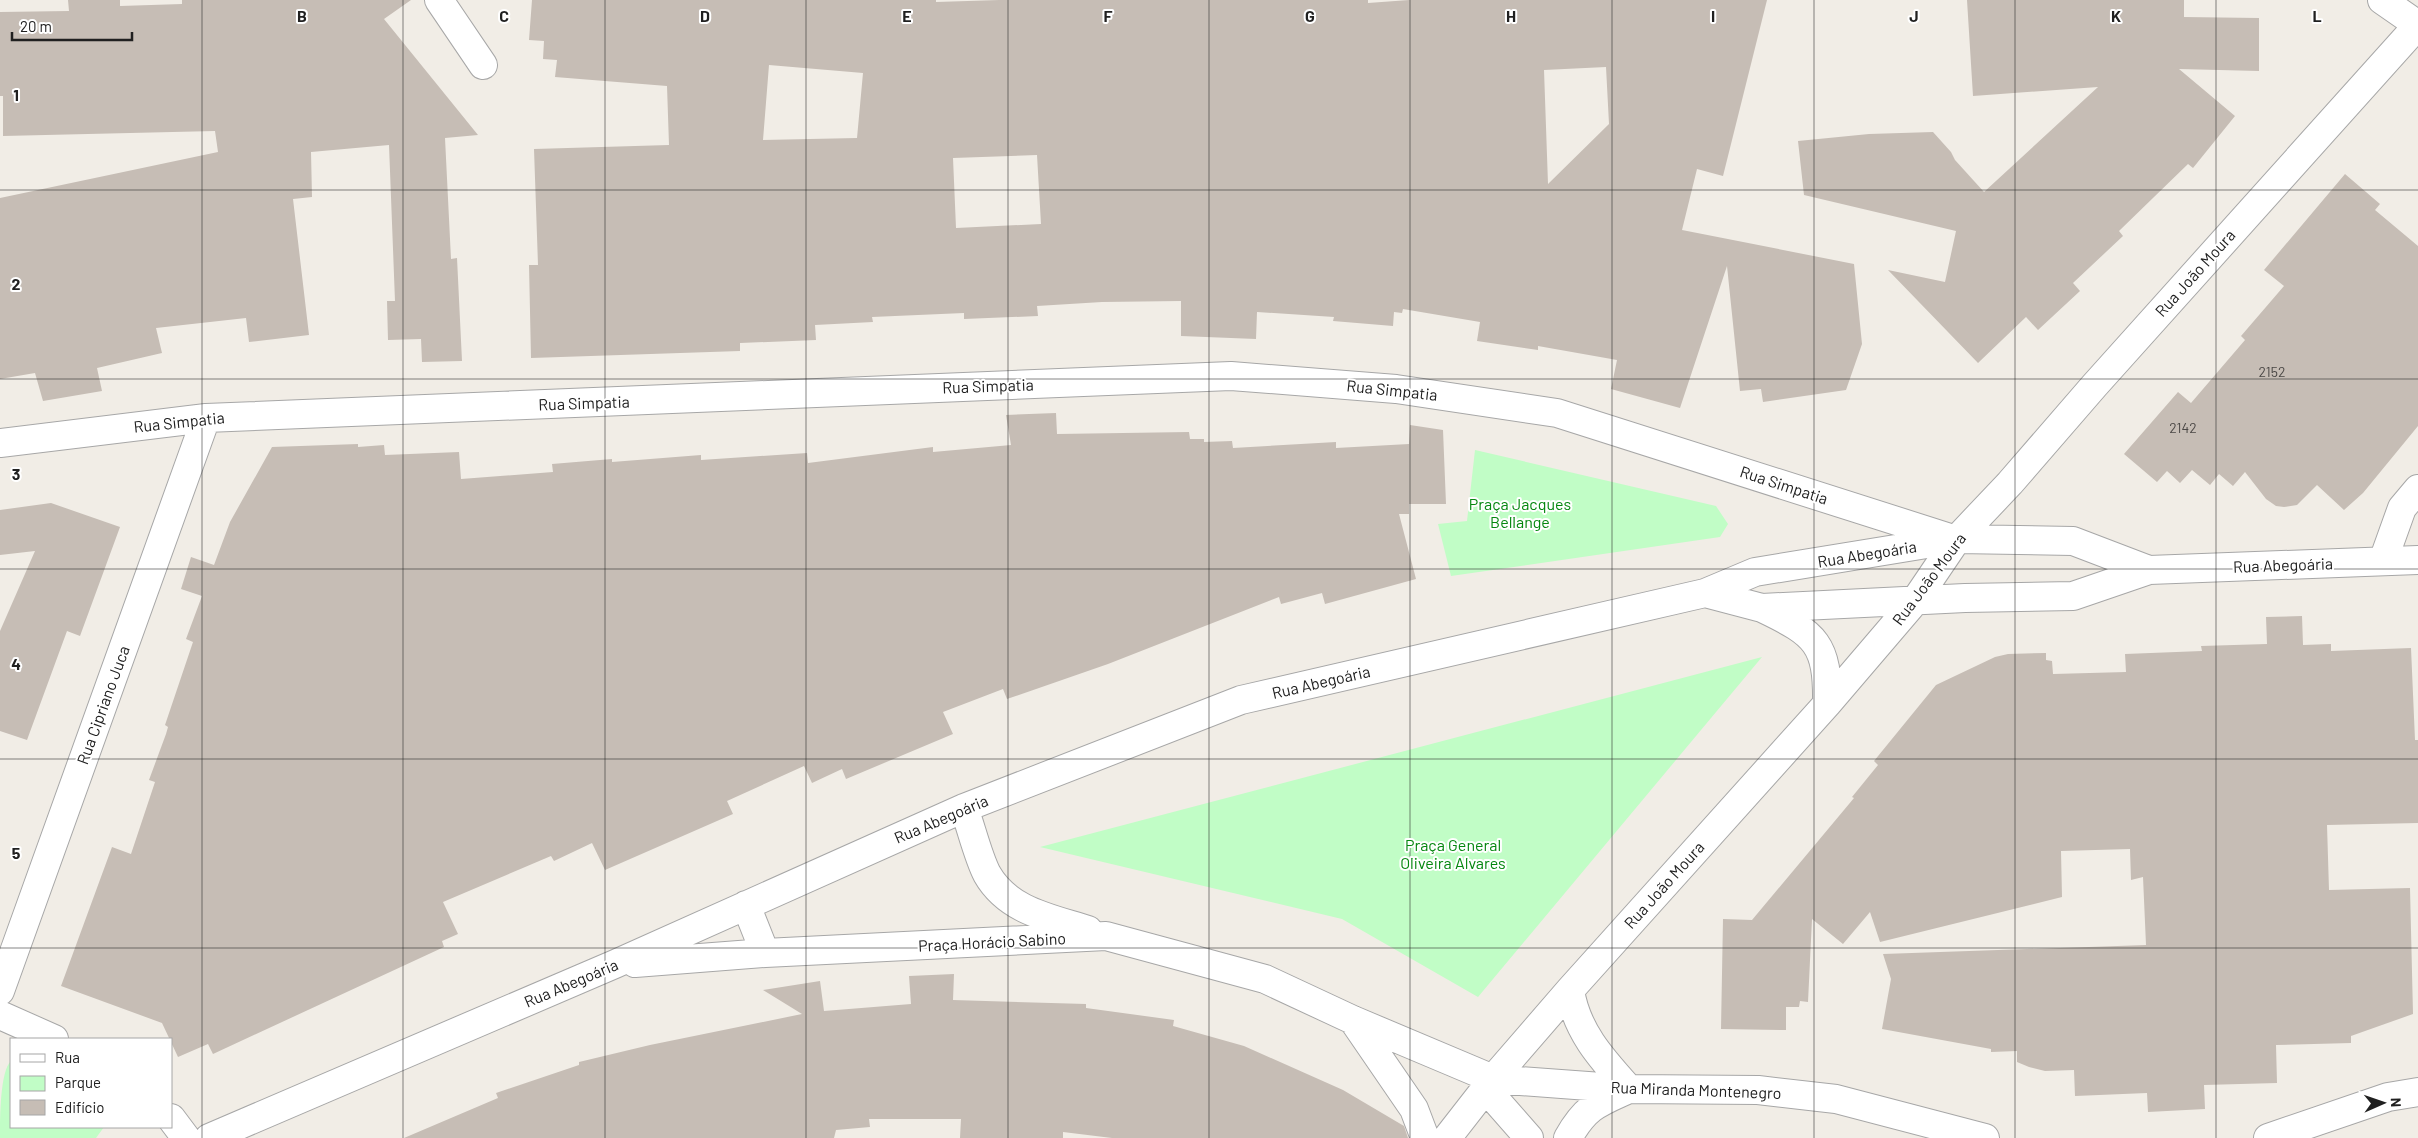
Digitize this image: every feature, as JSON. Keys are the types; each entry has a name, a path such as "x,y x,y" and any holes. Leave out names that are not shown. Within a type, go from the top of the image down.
{"street":[{"path":"439,0 483,65"},
{"path":"2382,0 2418,25"},
{"name":"Rua João Moura","path":"1447,1138 1489,1084 1570,990 1827,704 1915,601 1957,540 2418,25"},
{"name":"Rua Simpatia","path":"0,443 206,418 1232,376 1396,389 1557,413 1957,540"},
{"name":"Rua Cipriano Juca","path":"0,991 206,418"},
{"path":"2383,561 2402,508 2418,488"},
{"name":"Rua Abegoária","path":"209,1138 615,964 964,808 1242,700 1705,593 1754,572 1957,540 2072,541 2149,570"},
{"name":"Rua Abegoária","path":"1705,593 1762,608 1965,598 2073,596 2149,570 2418,560"},
{"path":"1762,608 1795,624 1816,641 1828,677 1827,704"},
{"path":"964,808 986,873 1005,898 1029,912 1106,936"},
{"path":"746,905 765,953"},
{"name":"Praça Horácio Sabino","path":"615,964 765,953 1106,936 1264,979 1489,1084 1529,1138"},
{"path":"1568,1138 1578,1121 1591,1107 1629,1089 1602,1058 1585,1034 1573,1008 1570,990"},
{"path":"0,1014 52,1038"},
{"path":"1353,1020 1414,1109 1425,1138"},
{"name":"Rua Miranda Montenegro","path":"1489,1084 1629,1089 1758,1090 1836,1099 1985,1138"},
{"path":"2268,1138 2388,1097 2418,1092"},
{"path":"172,1119 186,1138"}],"green space":[{"name":"Praça Jacques Bellange","path":"1475,450 1716,506 1728,524 1720,537 1451,576 1438,524 1467,521"},
{"name":"Praça General Oliveira Alvares","path":"1762,657 1478,997 1342,919 1040,847"},
{"path":"10,1062 10,1128 103,1128 96,1138 0,1138 3,1084 7,1066"}],"building":[{"path":"68,0 120,0 120,6 182,4 182,0 411,0 384,19 478,135 445,138 451,259 457,258 462,361 422,362 421,339 388,340 387,301 395,301 389,145 311,152 312,197 293,199 309,335 249,342 246,318 156,328 162,353 97,368 102,391 43,401 35,373 0,379 0,198 218,152 215,131 3,136 3,96 0,96 0,12 69,11"},
{"path":"532,0 936,0 936,2 999,0 1368,0 1368,3 1409,0 1767,0 1723,176 1697,169 1682,230 1854,264 1862,344 1846,390 1763,402 1761,389 1740,391 1727,266 1680,408 1611,389 1617,360 1538,346 1538,350 1477,341 1480,322 1403,309 1402,313 1394,312 1393,326 1333,321 1334,317 1257,312 1256,339 1181,336 1181,301 1102,302 1037,306 1038,316 964,319 964,313 872,317 873,322 815,325 816,340 740,343 740,351 531,358 529,265 538,265 534,149 669,145 667,86 555,77 557,60 543,59 544,41 529,40","holes":["769,65 863,73 857,138 763,140","1606,67 1609,124 1548,184 1544,70","1037,155 1041,224 956,228 953,158"]},
{"path":"1967,0 2184,0 2184,17 2259,18 2259,71 2179,69 2235,116 2193,168 2188,164 2119,231 2123,236 2073,283 2080,291 2038,330 2026,317 1978,363 1888,270 1945,282 1956,231 1804,195 1798,141 1869,134 1933,132 1984,192 2098,87 1973,96"},
{"path":"2345,174 2380,204 2375,210 2418,246 2418,426 2363,493 2344,510 2317,485 2297,505 2276,506 2266,499 2245,472 2233,486 2219,474 2210,485 2192,470 2180,483 2167,471 2157,482 2124,454 2178,392 2191,403 2245,340 2241,336 2284,286 2264,270"},
{"path":"1056,413 1057,434 1189,432 1190,439 1204,439 1204,442 1232,441 1233,448 1336,442 1336,448 1409,444 1410,425 1443,430 1446,504 1409,504 1409,514 1399,514 1416,579 1325,604 1322,593 1281,604 1279,597 1108,664 1007,699 1003,689 943,712 953,734 846,779 842,769 812,783 804,766 727,801 733,814 605,870 592,843 554,861 551,856 443,902 458,934 442,941 444,947 213,1054 208,1044 178,1057 172,1044 172,1038 169,1038 162,1023 61,986 112,847 131,854 155,782 149,780 166,734 168,727 165,725 193,642 186,639 202,596 181,589 191,557 214,565 230,522 272,447 358,444 358,447 384,445 385,455 459,452 461,479 553,472 552,464 612,459 612,462 701,455 701,460 807,453 808,463 933,447 933,452 1011,445 1006,415"},
{"path":"51,503 120,527 80,636 67,631 27,740 0,731 0,631 35,551 0,555 0,510"},
{"path":"2302,616 2303,645 2331,644 2331,651 2411,648 2415,740 2418,740 2418,823 2327,825 2329,890 2410,888 2413,1014 2351,1036 2351,1043 2276,1045 2277,1083 2204,1085 2205,1109 2148,1112 2147,1093 2075,1096 2074,1070 2045,1071 2029,1067 2017,1062 2017,1051 1991,1052 1991,1049 1882,1029 1891,979 1883,954 2146,945 2143,877 2131,880 2130,849 2061,851 2062,897 1880,942 1870,912 1843,944 1812,919 1808,1002 1800,1001 1799,1007 1786,1007 1786,1030 1721,1029 1723,919 1752,920 1854,798 1852,797 1878,765 1874,761 1936,685 1995,657 2008,654 2046,653 2046,660 2052,661 2053,674 2126,672 2125,654 2202,651 2201,646 2267,644 2266,617"},
{"path":"954,974 953,1000 1086,1004 1086,1008 1174,1020 1173,1026 1244,1046 1343,1090 1404,1126 1408,1138 1112,1138 1063,1132 1063,1138 960,1138 961,1119 869,1119 870,1127 836,1130 834,1138 404,1138 498,1098 496,1093 579,1065 579,1062 650,1045 802,1014 763,990 820,981 824,1011 911,1004 909,976"}]}
